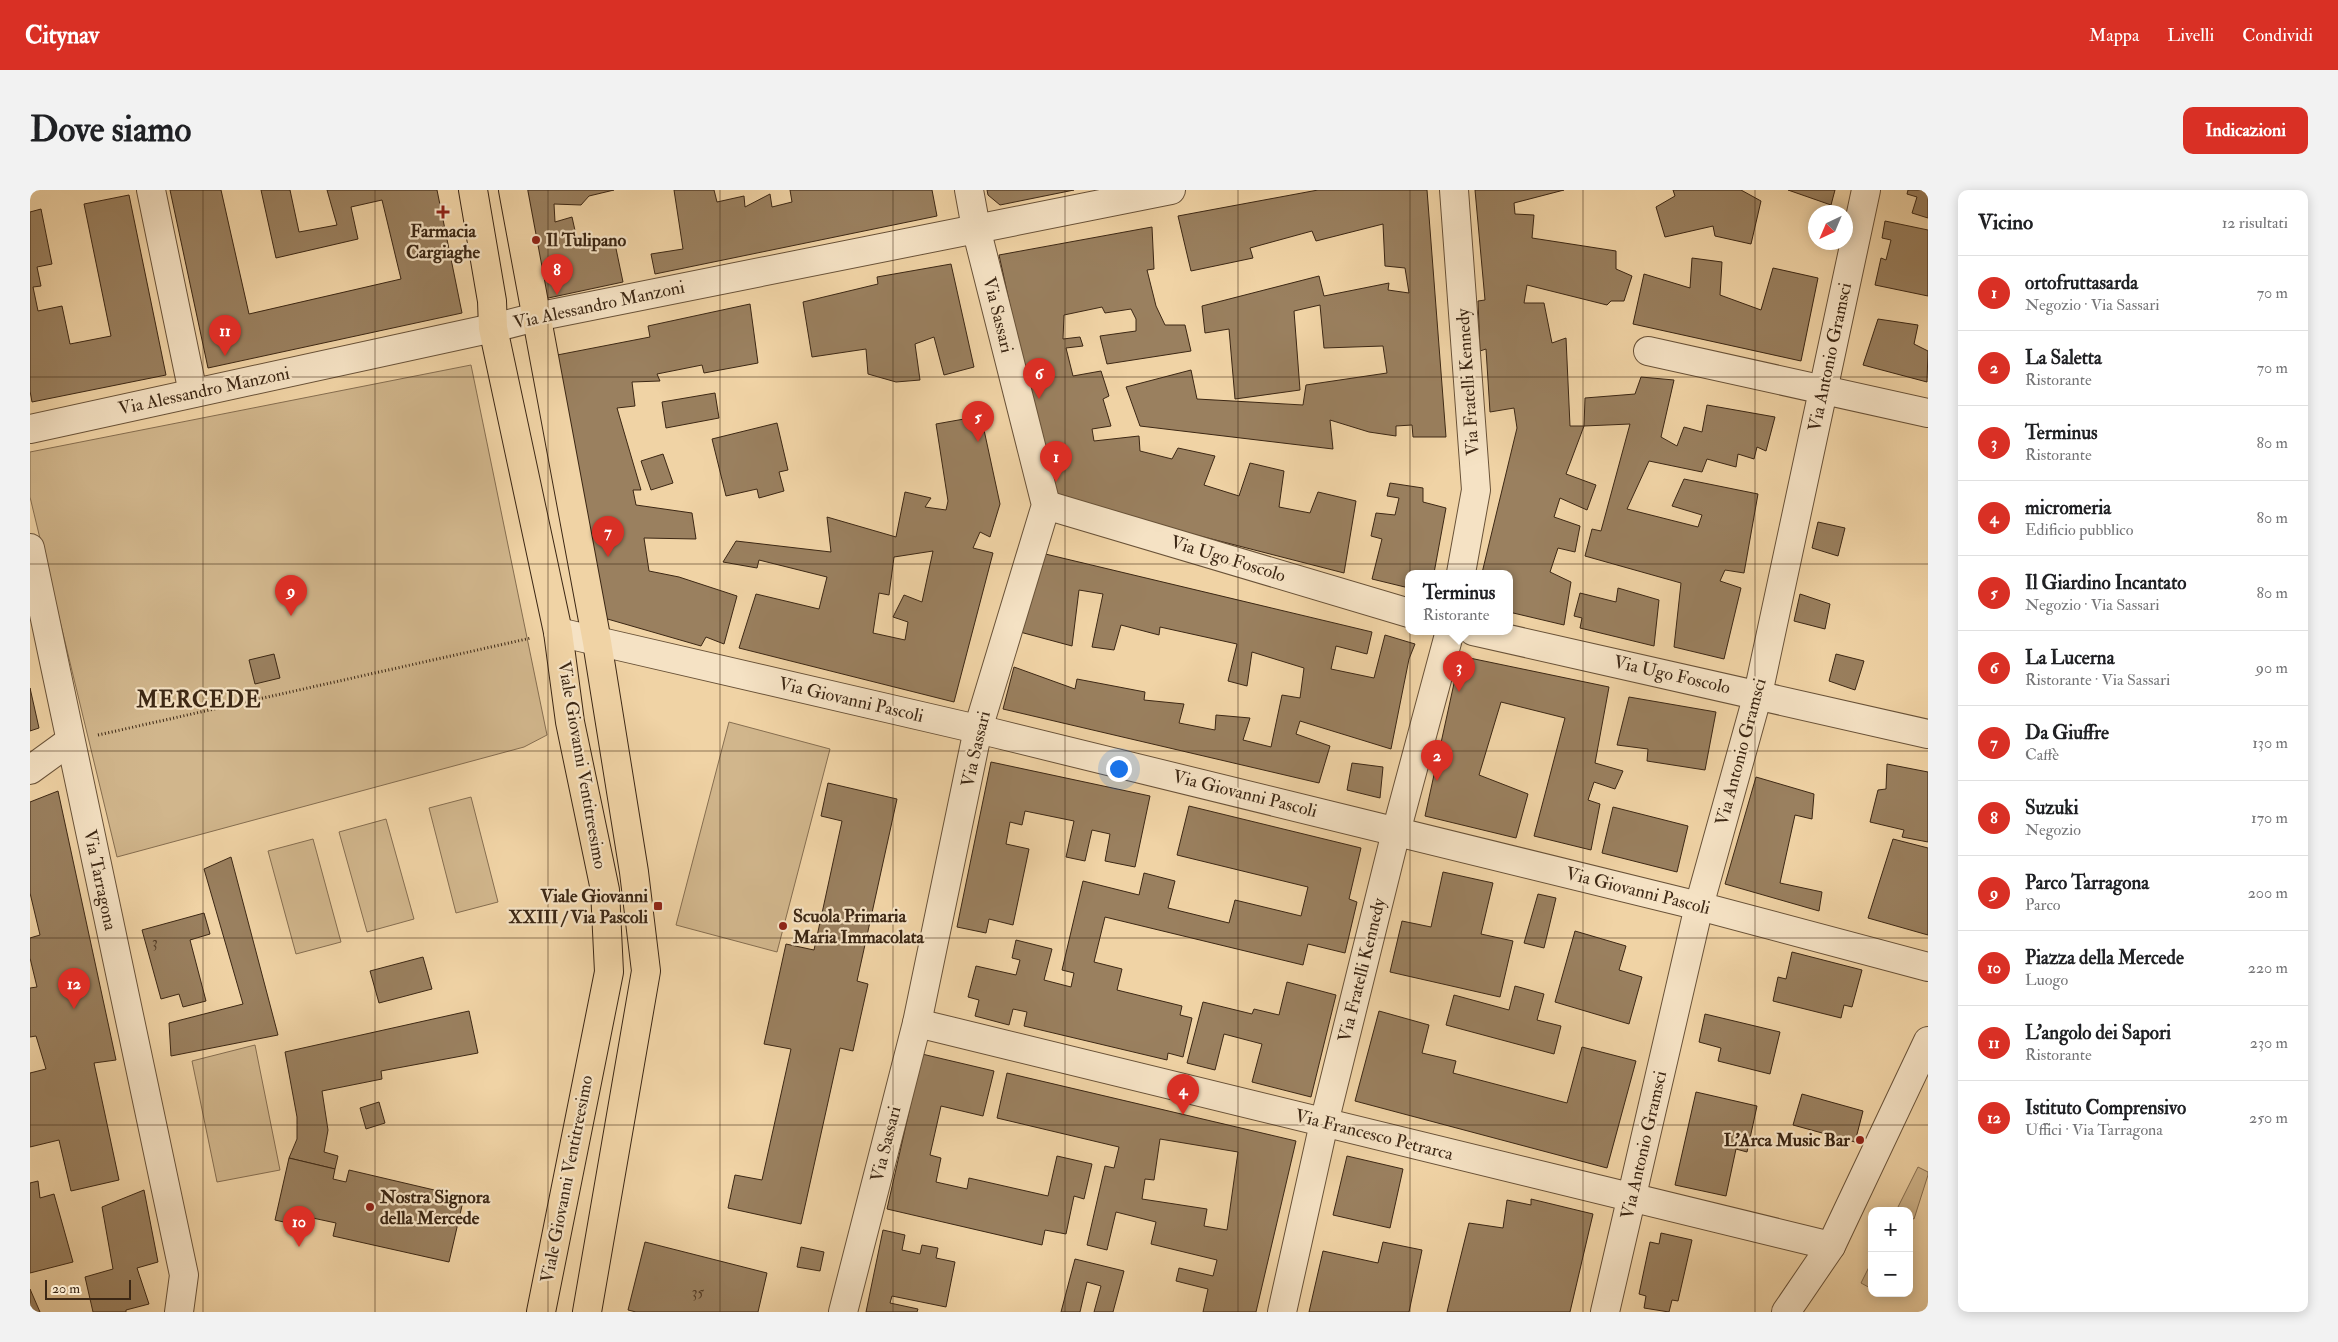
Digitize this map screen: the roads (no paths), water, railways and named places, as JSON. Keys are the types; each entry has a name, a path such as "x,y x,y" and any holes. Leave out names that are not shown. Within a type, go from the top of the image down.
{"main road":[{"name":"Viale Giovanni Ventitreesimo","path":"472,190 492,301 493,328 558,632 570,722 605,890 609,972 540,1312"},
{"name":"Viale Giovanni Ventitreesimo","path":"513,190 596,642 634,872 646,971 587,1312"}],"street":[{"path":"151,190 194,393"},
{"name":"Via Sassari","path":"843,1312 917,1023 978,729 1046,505 976,228 969,190"},
{"name":"Via Alessandro Manzoni","path":"30,430 536,317 1171,190"},
{"name":"Via Fratelli Kennedy","path":"1454,190 1476,490 1462,570"},
{"name":"Via Antonio Gramsci","path":"1605,1312 1699,906 1758,694 1866,190"},
{"path":"1648,351 1928,412"},
{"name":"Via Ugo Foscolo","path":"1046,505 1405,612"},
{"name":"Via Tarragona","path":"30,548 184,1275 180,1312"},
{"name":"Via Giovanni Pascoli","path":"558,632 978,729 1699,906 1928,967"},
{"name":"Via Fratelli Kennedy","path":"1282,1312 1324,1123 1396,832 1449,635"},
{"name":"Via Ugo Foscolo","path":"1491,635 1928,734"},
{"path":"30,770 70,741"},
{"name":"Via Francesco Petrarca","path":"917,1023 1632,1199 1831,1246"},
{"path":"1786,1312 1831,1246 1928,1041"}],"place":[{"name":"Farmacia Cargiaghe","path":"443,212"},
{"name":"Il Tulipano","path":"536,240"},
{"name":"Suzuki","path":"557,295"},
{"name":"L'angolo dei Sapori","path":"225,356"},
{"name":"La Lucerna","path":"1039,399"},
{"name":"Il Giardino Incantato","path":"978,442"},
{"name":"ortofruttasarda","path":"1056,482"},
{"name":"Da Giuffre","path":"608,557"},
{"name":"Parco Tarragona","path":"291,616"},
{"name":"Terminus","path":"1459,692"},
{"name":"La Saletta","path":"1437,781"},
{"name":"Viale Giovanni XXIII / Via Pascoli","path":"658,906"},
{"name":"Scuola Primaria Maria Immacolata","path":"783,926"},
{"name":"Istituto Comprensivo","path":"74,1009"},
{"name":"micromeria","path":"1183,1115"},
{"name":"L'Arca Music Bar","path":"1860,1140"},
{"name":"Nostra Signora della Mercede","path":"370,1207"},
{"name":"Piazza della Mercede","path":"299,1247"}],"district":[{"name":"MERCEDE","path":"199,700"}]}
